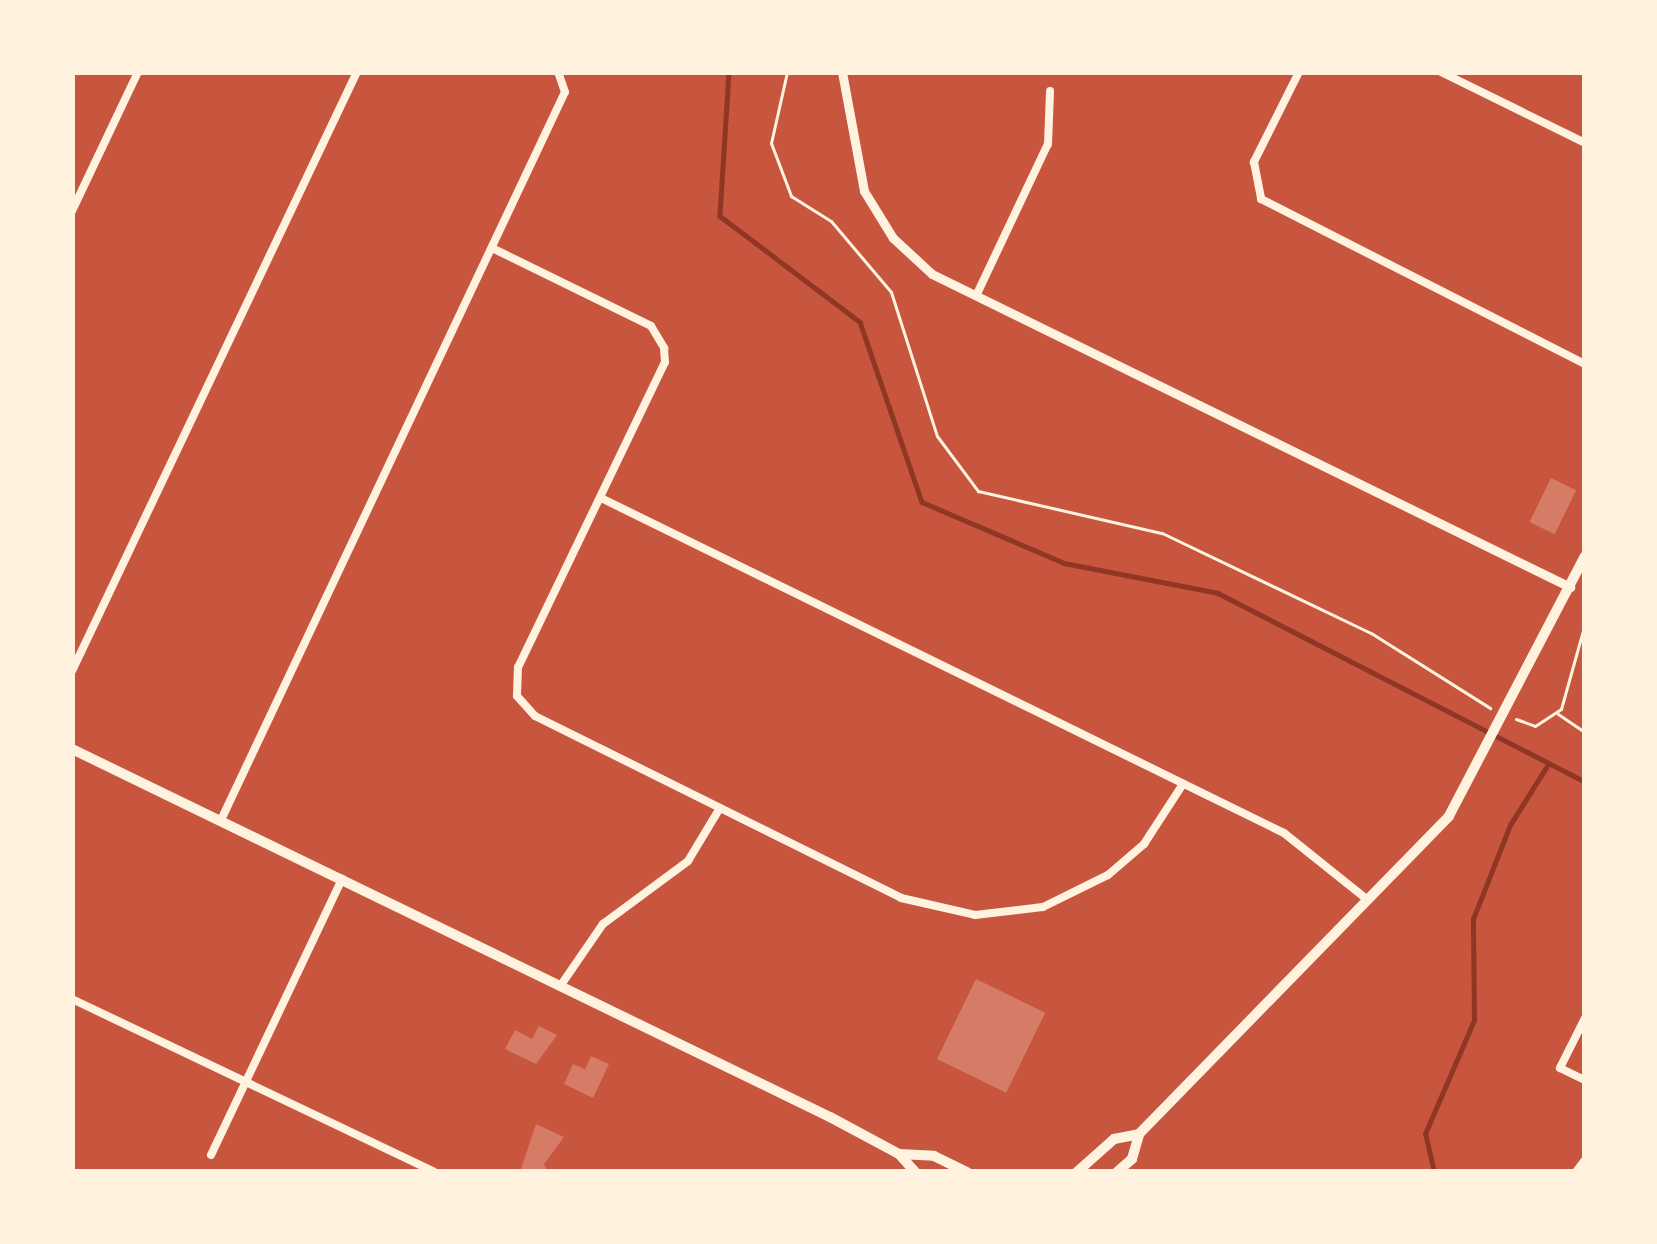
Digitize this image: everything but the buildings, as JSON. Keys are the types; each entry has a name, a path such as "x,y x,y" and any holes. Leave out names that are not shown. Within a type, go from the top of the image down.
{"main road":[{"path":"1118,1172 1139,1134 1436,832 1474,773 1585,556"},
{"path":"72,749 898,1154 915,1172"},
{"path":"1077,1172 1114,1139 1139,1134"},
{"path":"898,1154 934,1156 967,1172"}],"street":[{"path":"72,211 138,72"},
{"path":"72,671 357,72"},
{"path":"220,820 492,248 566,83 558,72"},
{"path":"842,72 855,164 877,215 912,257 975,297 1570,587"},
{"path":"1299,72 1254,162 1253,186 1270,207 1585,364"},
{"path":"1441,72 1585,143"},
{"path":"975,297 1048,144 1050,92"},
{"path":"492,248 651,326 664,348 601,498 518,667 517,696 535,716 901,898 992,915 1043,907 1108,875 1152,835 1183,784"},
{"path":"601,498 1284,833 1370,902"},
{"path":"561,985 603,924 688,861 720,808"},
{"path":"211,1155 343,878"},
{"path":"72,999 434,1172"},
{"path":"1585,1018 1560,1068 1585,1080"},
{"path":"1576,1172 1585,1160"}],"path":[{"path":"787,72 771,143 790,196 831,221 891,292 937,436 978,490 1162,533 1371,633 1481,705 1535,726 1557,712 1585,623"},
{"path":"1557,712 1585,732"}],"waterway":[{"path":"729,72 720,216 860,322 922,502 1064,563 1218,593 1585,782"},
{"path":"1434,1172 1425,1134 1474,1020 1473,919 1510,825 1547,766"}]}
